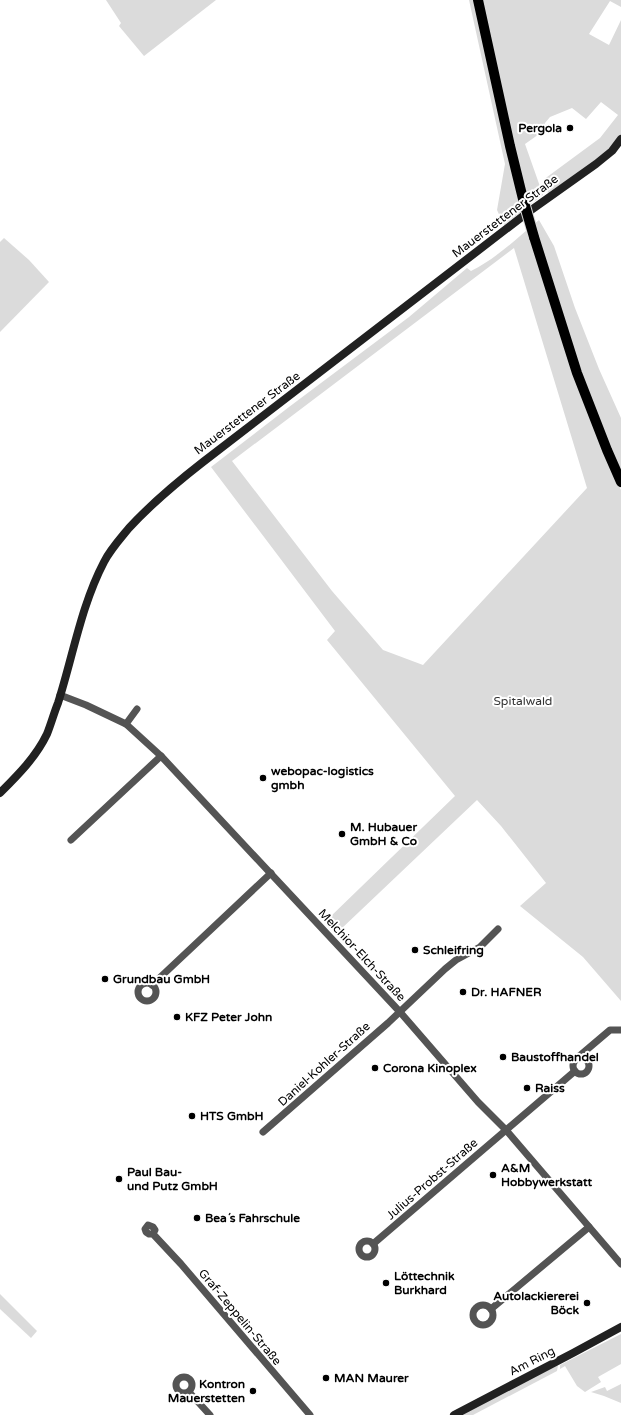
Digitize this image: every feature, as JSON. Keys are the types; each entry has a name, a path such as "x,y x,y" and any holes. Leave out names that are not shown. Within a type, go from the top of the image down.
{"main road":[{"path":"478,0 510,146 534,237 577,373 621,482"},
{"name":"Mauerstettener Straße","path":"0,793 22,771 35,754 47,734 91,590 104,561 120,539 148,507 197,466 517,221 596,164 612,151 621,139"},
{"name":"Am Ring","path":"454,1415 621,1327"}],"street":[{"name":"Melchior-Elch-Straße","path":"60,695 86,705 126,724 161,756 400,1012 478,1102 506,1130 621,1264"},
{"path":"126,724 137,709"},
{"path":"71,840 161,756"},
{"path":"152,985 271,873"},
{"name":"Daniel-Kohler-Straße","path":"263,1132 307,1095 456,960 480,947 498,929"},
{"path":"577,1058 585,1058 588,1062 589,1068 584,1073 579,1074 573,1068 573,1063 577,1058 610,1030 621,1030"},
{"name":"Julius-Probst-Straße","path":"373,1244 575,1071"},
{"path":"491,1309 589,1227"},
{"name":"Graf-Zeppelin-Straße","path":"153,1234 181,1264 310,1415"},
{"path":"190,1392 210,1415"}],"green space":[{"path":"106,0 216,0 144,56 119,26 121,23"},
{"path":"469,0 476,0 520,201 528,196 518,160 483,0 621,0 621,7 610,1 589,34 609,45 621,20 621,135 615,143 598,159 548,193 543,180 600,138 618,115 601,102 586,119 572,108 550,117 545,123 542,132 525,144 543,195 504,225 497,210 505,164"},
{"name":"Spitalwald","path":"539,220 554,246 575,308 599,369 621,418 621,473 604,452 621,490 621,1001 583,957 520,906 546,883 501,826 477,800 340,930 329,918 455,796 327,640 335,631 211,467 409,317 467,268 471,271 490,260","holes":["514,248 587,488 423,665 383,650 332,591 232,461"]},
{"path":"4,238 29,260 49,282 0,332 0,242"},
{"path":"0,1294 37,1331 31,1338 0,1309"},
{"path":"621,1334 621,1364 598,1377 601,1382 585,1392 577,1386 565,1366 560,1369 560,1365"},
{"path":"558,1365 557,1371 473,1415 460,1415"},
{"path":"621,1384 621,1403 591,1392 605,1387 607,1391"}],"place":[{"name":"Pergola","path":"570,128"},
{"name":"webopac-logistics gmbh","path":"263,778"},
{"name":"M. Hubauer GmbH & Co","path":"342,834"},
{"name":"Schleifring","path":"415,950"},
{"name":"Grundbau GmbH","path":"105,979"},
{"name":"Dr. HAFNER","path":"463,992"},
{"name":"KFZ Peter John","path":"177,1017"},
{"name":"Baustoffhandel","path":"503,1057"},
{"name":"Corona Kinoplex","path":"375,1068"},
{"name":"Raiss","path":"527,1088"},
{"name":"HTS GmbH","path":"192,1116"},
{"name":"A&M Hobbywerkstatt","path":"493,1175"},
{"name":"Paul Bau- und Putz GmbH","path":"119,1179"},
{"name":"Bea´s Fahrschule","path":"197,1218"},
{"name":"Löttechnik Burkhard","path":"386,1283"},
{"name":"Autolackiererei Böck","path":"587,1303"},
{"name":"MAN Maurer","path":"326,1378"},
{"name":"Kontron Mauerstetten","path":"253,1391"}]}
